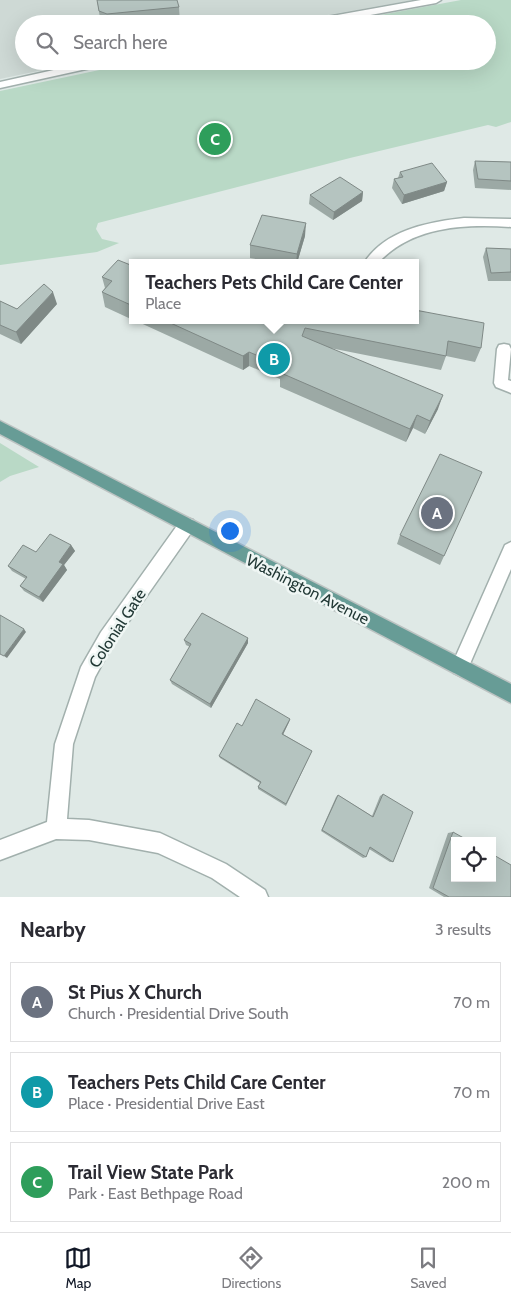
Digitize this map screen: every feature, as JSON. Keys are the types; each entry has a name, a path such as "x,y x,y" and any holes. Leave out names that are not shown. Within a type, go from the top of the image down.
{"main road":[{"name":"Washington Avenue","path":"0,427 511,694"}],"street":[{"path":"349,15 414,2 436,0"},
{"path":"0,85 68,70"},
{"path":"374,259 388,246 413,233 478,221 511,223"},
{"path":"504,349 501,383 511,387"},
{"name":"Colonial Gate","path":"56,829 64,744 87,674 107,638 187,525"},
{"path":"460,667 511,550"},
{"path":"0,850 56,829 89,830 160,843 219,871 258,897"}],"shaded area":[{"path":"0,0 413,0 327,15 15,15 15,70 42,70 0,79"}],"green space":[{"path":"461,0 511,0 511,122 496,127 488,125 350,158 98,223 96,229 102,239 119,243 97,252 0,265 0,91 99,70 496,70 496,15 380,15"},
{"path":"0,443 39,467 10,476 0,482"}],"building":[{"path":"97,0 177,0 179,7 107,14 99,11"},
{"path":"475,161 511,162 511,181 478,179"},
{"path":"432,163 447,182 404,195 394,179 403,177 400,172"},
{"path":"340,177 363,192 334,212 310,195"},
{"path":"262,215 306,223 297,254 250,245"},
{"path":"486,248 511,249 511,272 491,273"},
{"path":"118,260 129,264 129,304 102,292 112,281 102,277"},
{"path":"44,284 53,292 16,332 0,325 0,301 17,309"},
{"path":"419,311 484,323 481,348 448,341 446,356 305,328 302,336 443,395 430,421 417,415 410,429 281,373 280,365 249,352 243,356 173,324 419,324"},
{"path":"440,454 482,472 444,556 400,535"},
{"path":"50,534 71,545 59,562 63,564 39,597 20,586 27,577 8,566 23,545 36,552"},
{"path":"202,613 248,638 210,704 170,680 191,644 184,640"},
{"path":"0,615 24,629 4,656 0,654"},
{"path":"256,699 290,719 282,734 312,751 286,804 258,787 261,782 219,756 237,723 242,726"},
{"path":"383,794 413,812 393,862 370,847 366,857 322,830 338,795 373,817"},
{"path":"453,832 462,837 451,837"},
{"path":"451,838 451,882 496,882 496,856 511,865 511,897 449,897 433,888"}],"place":[{"name":"Trail View State Park","path":"215,139"},
{"name":"Teachers Pets Child Care Center","path":"274,359"},
{"name":"St Pius X Church","path":"437,513"}]}
